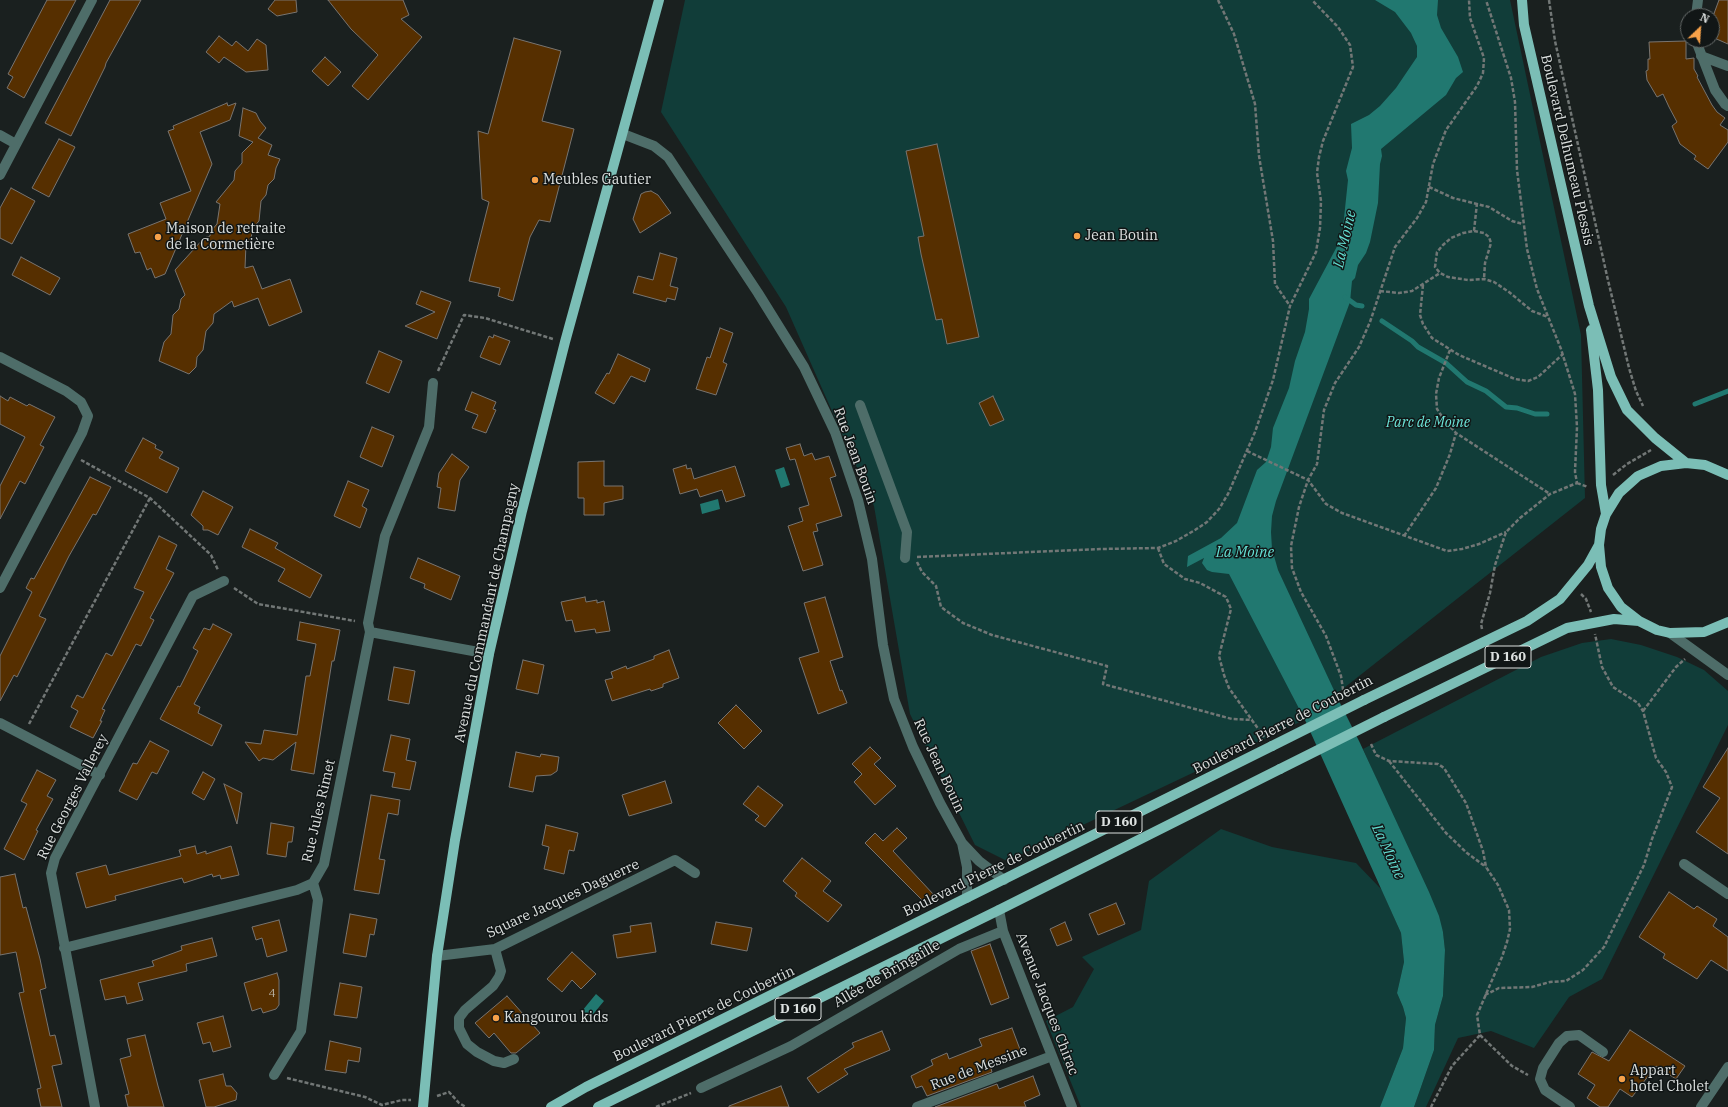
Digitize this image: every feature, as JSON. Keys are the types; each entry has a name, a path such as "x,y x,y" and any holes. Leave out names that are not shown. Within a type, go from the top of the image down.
{"main road":[{"name":"Avenue du Commandant de Champagny","path":"422,1104 437,956 455,840 489,654 522,511 565,342 659,0"},
{"name":"Boulevard Delhumeau Plessis","path":"1522,0 1524,25 1589,306 1611,377 1626,410 1655,438 1686,463"},
{"name":"Boulevard Delhumeau Plessis","path":"1589,306 1598,390 1601,484 1606,514"},
{"path":"1727,473 1705,465 1686,463 1661,466 1638,476 1619,493 1606,514 1601,529 1599,545 1601,567 1608,588 1621,607 1639,621 1657,630 1670,633 1704,632 1728,622"},
{"name":"Boulevard Pierre de Coubertin","path":"551,1107 586,1087 1364,700 1527,621 1560,599 1588,565 1599,545"},
{"name":"D 160","path":"598,1107 999,910 1384,717 1568,628 1614,619 1639,621"}],"street":[{"path":"0,175 92,0"},
{"path":"1699,48 1715,90 1728,106"},
{"path":"1701,56 1728,66"},
{"name":"Rue Jean Bouin","path":"622,134 649,143 668,157 758,293 804,366 835,432 858,500 872,559 883,645 894,699 920,761 940,803 962,843 979,861 1004,880"},
{"path":"0,135 16,144"},
{"path":"0,357 66,391 81,402 88,416 82,433 0,588"},
{"name":"Rue Jules Rimet","path":"64,948 297,890 313,883 324,864 385,536 429,427 433,383"},
{"path":"860,405 907,532 905,558"},
{"name":"Rue Georges Vallerey","path":"95,1107 51,873 55,858 193,596 224,581"},
{"path":"369,628 489,654"},
{"path":"1670,633 1728,676"},
{"path":"0,723 100,775"},
{"name":"Rue Jean Bouin","path":"962,843 967,867 967,898"},
{"name":"Square Jacques Daguerre","path":"437,956 495,949 675,860 695,873"},
{"path":"1684,864 1728,894"},
{"path":"274,1076 301,1031 318,900 313,883"},
{"name":"Avenue Jacques Chirac","path":"999,910 1003,931 1072,1107"},
{"name":"Allée de Bringaille","path":"701,1088 791,1046 959,949 1003,931"},
{"path":"495,949 501,971 499,977 493,986 464,1010 459,1018 459,1028 467,1044 477,1052 494,1061 504,1063 514,1059"},
{"path":"1570,1107 1545,1090 1540,1079 1543,1068 1559,1043 1567,1036 1579,1035 1604,1052"},
{"name":"Rue de Messine","path":"917,1107 1052,1056"},
{"path":"1701,1107 1728,1067"}],"path":[{"path":"1218,0 1234,34 1255,104 1259,156 1273,241 1275,284 1290,306"},
{"path":"1253,720 1232,719 1103,684 1107,666 992,635 963,623 941,607 936,586 922,572 915,558 1100,548 1158,548 1176,541 1195,530 1207,522 1215,513 1228,494 1246,451 1272,380 1290,306 1316,252 1320,228 1321,201 1317,173 1319,157 1323,141 1353,67 1350,45 1338,27 1312,0"},
{"path":"1344,697 1341,676 1329,643 1301,592 1292,568 1291,546 1299,507 1308,480 1317,464 1324,410 1335,383 1359,347 1370,322 1395,247 1418,218 1426,202 1435,158 1446,130 1471,96 1483,73 1484,58 1470,18 1469,0"},
{"path":"1246,451 1308,480 1326,504 1342,513 1447,551 1462,549 1479,544 1506,532 1520,518 1550,494 1578,483 1575,472 1577,427 1575,394 1563,354 1537,289 1527,249 1517,170 1515,102 1511,78 1486,0"},
{"path":"1549,0 1555,41 1629,368 1636,391 1646,412"},
{"path":"1429,187 1453,198 1477,203 1512,221 1523,224"},
{"path":"1474,231 1477,203"},
{"path":"1484,279 1485,263 1491,243 1489,237 1484,233 1474,231 1463,233 1451,238 1437,252 1435,267 1440,273 1458,279 1484,279 1509,292 1532,312 1548,317"},
{"path":"1380,291 1399,293 1412,291 1440,273"},
{"path":"1423,285 1420,315 1423,324 1432,338 1450,350 1515,379 1528,381 1538,378 1563,354"},
{"path":"433,383 464,314 485,318 565,342"},
{"path":"1450,350 1436,394 1437,410 1456,432 1550,494"},
{"path":"1404,536 1436,488 1450,454 1456,432"},
{"path":"1612,476 1626,464 1656,448"},
{"path":"70,454 150,498 211,555 224,581 258,604 369,628"},
{"path":"23,735 150,498"},
{"path":"1482,630 1481,624 1490,592 1495,565 1506,532"},
{"path":"1158,548 1164,564 1185,579 1200,583 1226,597 1231,608 1219,656 1224,675 1229,688 1272,746"},
{"path":"1580,592 1586,599 1592,615"},
{"path":"1485,995 1499,988 1532,987 1550,982 1566,981 1583,970 1604,947 1644,865 1652,839 1672,787 1666,772 1656,758 1643,710 1638,704 1613,688 1602,667 1594,632"},
{"path":"1643,710 1676,667 1687,657"},
{"path":"1371,744 1376,755 1389,761 1438,764 1444,768 1466,803 1483,850 1486,867"},
{"path":"1389,761 1446,833 1467,853 1486,867 1498,885 1509,910 1510,929 1502,957 1477,1015 1480,1034 1512,1066 1530,1076 1540,1079"},
{"path":"1431,1107 1452,1066 1480,1034"},
{"path":"274,1076 365,1097 382,1105 402,1100 422,1104 449,1092 459,1103 466,1107"},
{"path":"656,1107 701,1088"}],"green space":[{"name":"Parc de Moine","path":"685,0 1510,0 1581,335 1585,498 1302,721 1007,861 975,845 910,714 874,506 786,307 661,112"},
{"path":"1611,639 1641,645 1677,657 1704,670 1728,691 1728,725 1602,979 1569,997 1534,1048 1491,1031 1458,1038 1426,1107 1414,1107 1434,1050 1435,1025 1443,996 1445,950 1443,932 1363,749 1541,657 1582,643"},
{"path":"1221,829 1272,847 1356,863 1382,890 1401,933 1404,962 1397,993 1406,1018 1403,1048 1380,1107 1081,1107 1046,1021 1073,1007 1094,969 1082,957 1141,930 1149,881"}],"water":[{"name":"La Moine","path":"1375,0 1438,0 1437,15 1441,28 1458,57 1463,72 1456,78 1446,95 1381,149 1382,156 1380,164 1378,203 1370,242 1366,253 1358,265 1355,278 1352,281 1350,302 1276,501 1272,516 1271,532 1272,549 1278,570 1429,892 1439,916 1443,932 1445,950 1443,996 1435,1025 1434,1050 1414,1107 1380,1107 1403,1048 1406,1018 1397,993 1404,962 1401,933 1305,720 1229,574 1207,570 1202,563 1204,558 1187,567 1188,556 1221,538 1237,523 1257,470 1266,462 1271,447 1273,428 1289,388 1295,361 1305,332 1309,309 1309,299 1342,237 1348,180 1346,171 1352,148 1351,124 1369,115 1380,106 1396,88 1417,57 1417,46 1411,33 1395,12"},
{"path":"784,467 790,485 781,488 775,470"},
{"path":"718,499 720,509 702,514 700,504"},
{"path":"596,994 604,1001 590,1018 582,1011"}],"building":[{"path":"47,0 76,0 24,98 7,88 13,77 8,74"},
{"path":"110,0 141,0 106,63 71,136 45,123"},
{"path":"275,0 296,0 297,12 277,16 268,9"},
{"path":"328,0 403,0 409,15 401,19 422,37 368,100 352,86 378,55 351,29"},
{"path":"1719,0 1728,0 1728,44 1720,40 1720,8 1716,8"},
{"path":"219,36 232,46 236,41 248,51 257,39 266,45 268,70 246,72 224,57 219,63 206,52"},
{"path":"514,38 561,51 542,121 574,129 550,222 539,220 530,237 513,301 498,296 500,288 469,281 489,202 482,199 478,131 488,134"},
{"path":"1680,41 1680,48 1686,48 1686,59 1694,58 1694,69 1698,76 1697,77 1712,105 1717,112 1725,118 1720,125 1728,130 1728,142 1708,169 1694,159 1696,156 1680,144 1672,126 1677,122 1663,94 1657,97 1647,80 1646,71 1648,70 1648,59 1650,59 1649,42"},
{"path":"325,57 341,72 328,86 312,71"},
{"path":"227,103 228,106 236,103 230,120 200,132 212,164 165,274 155,278 151,268 147,270 140,252 135,253 128,234 166,219 160,203 191,191 168,131 174,129 173,126"},
{"name":"Maison de retraite de la Cormetière","path":"243,108 256,113 266,128 258,138 272,145 268,155 280,159 276,168 274,179 268,185 266,195 261,201 259,221 253,228 251,238 246,244 245,268 253,266 262,289 290,279 302,312 269,326 258,298 234,307 232,301 214,314 213,323 206,331 203,350 197,357 196,367 189,374 159,361 164,342 171,334 173,315 179,309 181,299 185,295 175,270 204,238 210,236 211,231 217,224 220,204 216,202 234,180 235,171 242,163 242,153 253,142 239,136"},
{"path":"59,139 75,147 49,197 32,188"},
{"path":"937,144 979,337 947,344 942,319 936,320 921,254 918,237 924,236 906,151"},
{"path":"11,188 35,201 12,244 0,238 0,208"},
{"path":"651,191 658,195 671,213 640,233 633,219 641,194"},
{"path":"660,253 677,258 670,286 678,288 675,300 667,298 666,302 633,293 638,276 653,280"},
{"path":"21,257 60,278 50,295 12,275"},
{"path":"421,291 451,302 437,339 405,326 435,312 416,304"},
{"path":"720,328 733,333 723,362 727,364 716,395 696,389 707,357 710,358"},
{"path":"494,335 510,341 500,365 480,357 489,336 493,338"},
{"path":"379,351 402,361 389,393 366,383"},
{"path":"618,354 650,369 645,382 631,376 614,404 595,393 607,373 609,374"},
{"path":"472,392 496,402 493,409 496,410 486,433 472,428 478,415 465,410"},
{"path":"0,396 8,401 10,397 27,406 29,404 55,417 40,445 44,447 25,484 20,481 0,519 0,486 25,437 0,424"},
{"path":"993,396 1004,420 990,426 979,403"},
{"path":"372,427 394,436 382,467 360,457"},
{"path":"143,438 156,445 155,448 163,452 159,458 179,468 167,493 125,471"},
{"path":"800,444 804,456 812,453 815,460 829,456 836,476 830,478 842,516 816,524 818,531 813,532 823,565 803,571 788,526 803,521 799,508 809,505 795,459 790,460 786,448"},
{"path":"452,454 469,467 460,480 455,511 438,508 441,488 437,487 439,473"},
{"path":"604,461 604,486 623,486 623,499 604,503 604,515 584,515 584,498 578,498 578,462"},
{"path":"686,465 687,469 691,468 694,479 735,466 745,496 726,502 722,490 700,497 697,489 680,494 673,469"},
{"path":"90,477 111,487 96,515 93,514 69,556 39,616 46,619 17,677 14,675 0,701 0,656 32,592 26,588 31,578 34,579"},
{"path":"348,481 369,490 362,506 367,509 360,528 334,516"},
{"path":"203,491 233,507 218,535 208,530 203,530 203,526 191,515"},
{"path":"250,529 278,543 275,548 322,575 310,598 278,581 285,569 242,547"},
{"path":"159,536 177,545 166,569 174,573 150,618 154,620 141,646 136,644 102,709 105,710 100,721 102,721 93,738 70,727 78,711 71,707 77,695 83,698 106,653 112,656 144,592 134,588"},
{"path":"418,558 460,576 451,600 424,588 425,584 410,578"},
{"path":"585,597 586,602 597,600 597,603 604,601 610,631 596,633 595,629 575,632 572,620 566,621 561,602"},
{"path":"825,597 843,657 830,661 840,691 842,690 847,703 818,714 799,658 819,652 804,603"},
{"path":"300,622 340,630 334,661 332,661 314,774 291,770 296,742 273,760 263,758 259,761 245,742 261,744 264,730 297,735 306,676 310,676 316,644 297,640"},
{"path":"213,624 232,634 194,704 200,707 198,713 222,725 212,746 160,719 178,686 180,687 198,651 193,648 204,628 210,630"},
{"path":"669,650 679,678 663,684 663,687 651,691 650,689 612,701 605,680 613,678 611,672 626,666 627,669 654,659 654,656"},
{"path":"523,660 544,665 538,694 516,689"},
{"path":"394,667 415,671 409,704 388,700"},
{"path":"736,705 762,731 744,749 718,723"},
{"path":"391,735 410,739 406,760 416,762 410,790 392,787 395,773 383,771"},
{"path":"150,741 169,751 157,774 152,772 137,800 119,791 133,763 137,764"},
{"path":"870,747 881,758 874,764 896,786 875,805 854,782 862,774 852,764"},
{"path":"1728,748 1728,854 1696,832 1720,798 1703,787"},
{"path":"516,752 540,757 541,754 559,757 557,771 551,775 536,776 533,792 509,787"},
{"path":"37,770 56,780 47,796 53,799 36,830 38,831 24,860 4,849 27,804 21,801"},
{"path":"203,772 215,779 204,800 192,793"},
{"path":"665,781 672,803 629,816 622,795"},
{"path":"224,784 242,793 237,824"},
{"path":"758,786 783,805 765,827 755,820 759,816 743,804"},
{"path":"371,795 400,800 398,815 388,813 379,859 385,860 379,894 354,890"},
{"path":"271,823 294,827 292,842 288,842 286,857 267,854"},
{"path":"546,825 578,833 574,851 569,850 564,874 544,869 549,847 542,845"},
{"path":"897,828 907,838 893,851 934,895 925,903 865,843 875,833 883,841"},
{"path":"195,846 197,854 206,851 206,854 231,846 239,875 221,879 220,875 213,877 212,874 184,883 182,878 115,896 116,900 86,908 76,873 106,865 109,875 181,856 179,850"},
{"path":"802,858 831,881 823,891 842,905 828,922 795,896 797,893 783,881"},
{"path":"15,874 23,908 26,907 40,959 46,988 40,990 50,1036 55,1035 62,1064 52,1066 62,1107 41,1107 37,1089 41,1088 19,993 24,992 16,952 0,955 0,877"},
{"path":"1669,892 1694,909 1697,906 1717,919 1713,926 1728,937 1728,971 1711,960 1697,979 1663,958 1665,954 1639,937"},
{"path":"1116,903 1125,924 1098,935 1089,914"},
{"path":"350,914 377,919 374,935 370,934 366,957 343,953"},
{"path":"279,920 287,951 267,957 262,938 256,940 252,927"},
{"path":"716,922 752,928 747,951 711,944"},
{"path":"1065,922 1072,940 1057,946 1050,929"},
{"path":"651,923 656,952 617,958 613,935 631,932 630,926"},
{"path":"212,938 217,956 186,964 187,971 138,983 143,1000 127,1004 125,996 105,1000 100,980 154,966 152,961 182,950 181,946"},
{"path":"990,944 1009,998 991,1005 971,951"},
{"path":"572,952 596,974 581,989 572,980 562,992 547,979"},
{"path":"277,973 279,980 279,1005 276,1009 263,1013 261,1008 252,1011 244,983"},
{"path":"340,983 362,987 357,1018 334,1015"},
{"path":"507,996 540,1033 516,1053 511,1053 494,1033 489,1038 475,1023"},
{"path":"223,1016 231,1047 213,1052 210,1042 203,1044 197,1023"},
{"path":"1012,1028 1021,1052 990,1065 992,1072 927,1096 922,1086 916,1088 911,1076 933,1065 931,1060 947,1053 949,1059 982,1046 979,1039"},
{"path":"1630,1030 1685,1066 1676,1079 1656,1066 1632,1097 1620,1089 1608,1107 1600,1107 1587,1098 1595,1085 1578,1074 1592,1052 1609,1061"},
{"path":"882,1031 890,1050 844,1069 848,1074 818,1093 807,1078 854,1047 852,1043"},
{"path":"145,1035 164,1107 128,1107 125,1095 129,1094 120,1059 131,1056 127,1039"},
{"path":"330,1041 361,1048 359,1062 348,1060 346,1073 325,1070"},
{"path":"223,1074 226,1086 231,1086 237,1093 236,1100 214,1107 206,1107 199,1080"},
{"path":"1033,1076 1040,1095 1024,1102 1026,1107 935,1107 997,1084 999,1089"},
{"path":"781,1086 789,1107 729,1107 729,1106"}],"waterway":[{"path":"1345,297 1356,305 1362,306"},
{"path":"1382,321 1412,341 1418,347 1446,363 1467,382 1486,391 1506,407 1517,408 1535,414 1547,414"},
{"path":"1695,404 1728,391"}],"place":[{"name":"Meubles Gautier","path":"535,180"},
{"name":"Jean Bouin","path":"1077,236"},
{"name":"Maison de retraite de la Cormetière","path":"158,237"},
{"name":"Kangourou kids","path":"496,1018"},
{"name":"Appart hotel Cholet","path":"1622,1079"}]}
